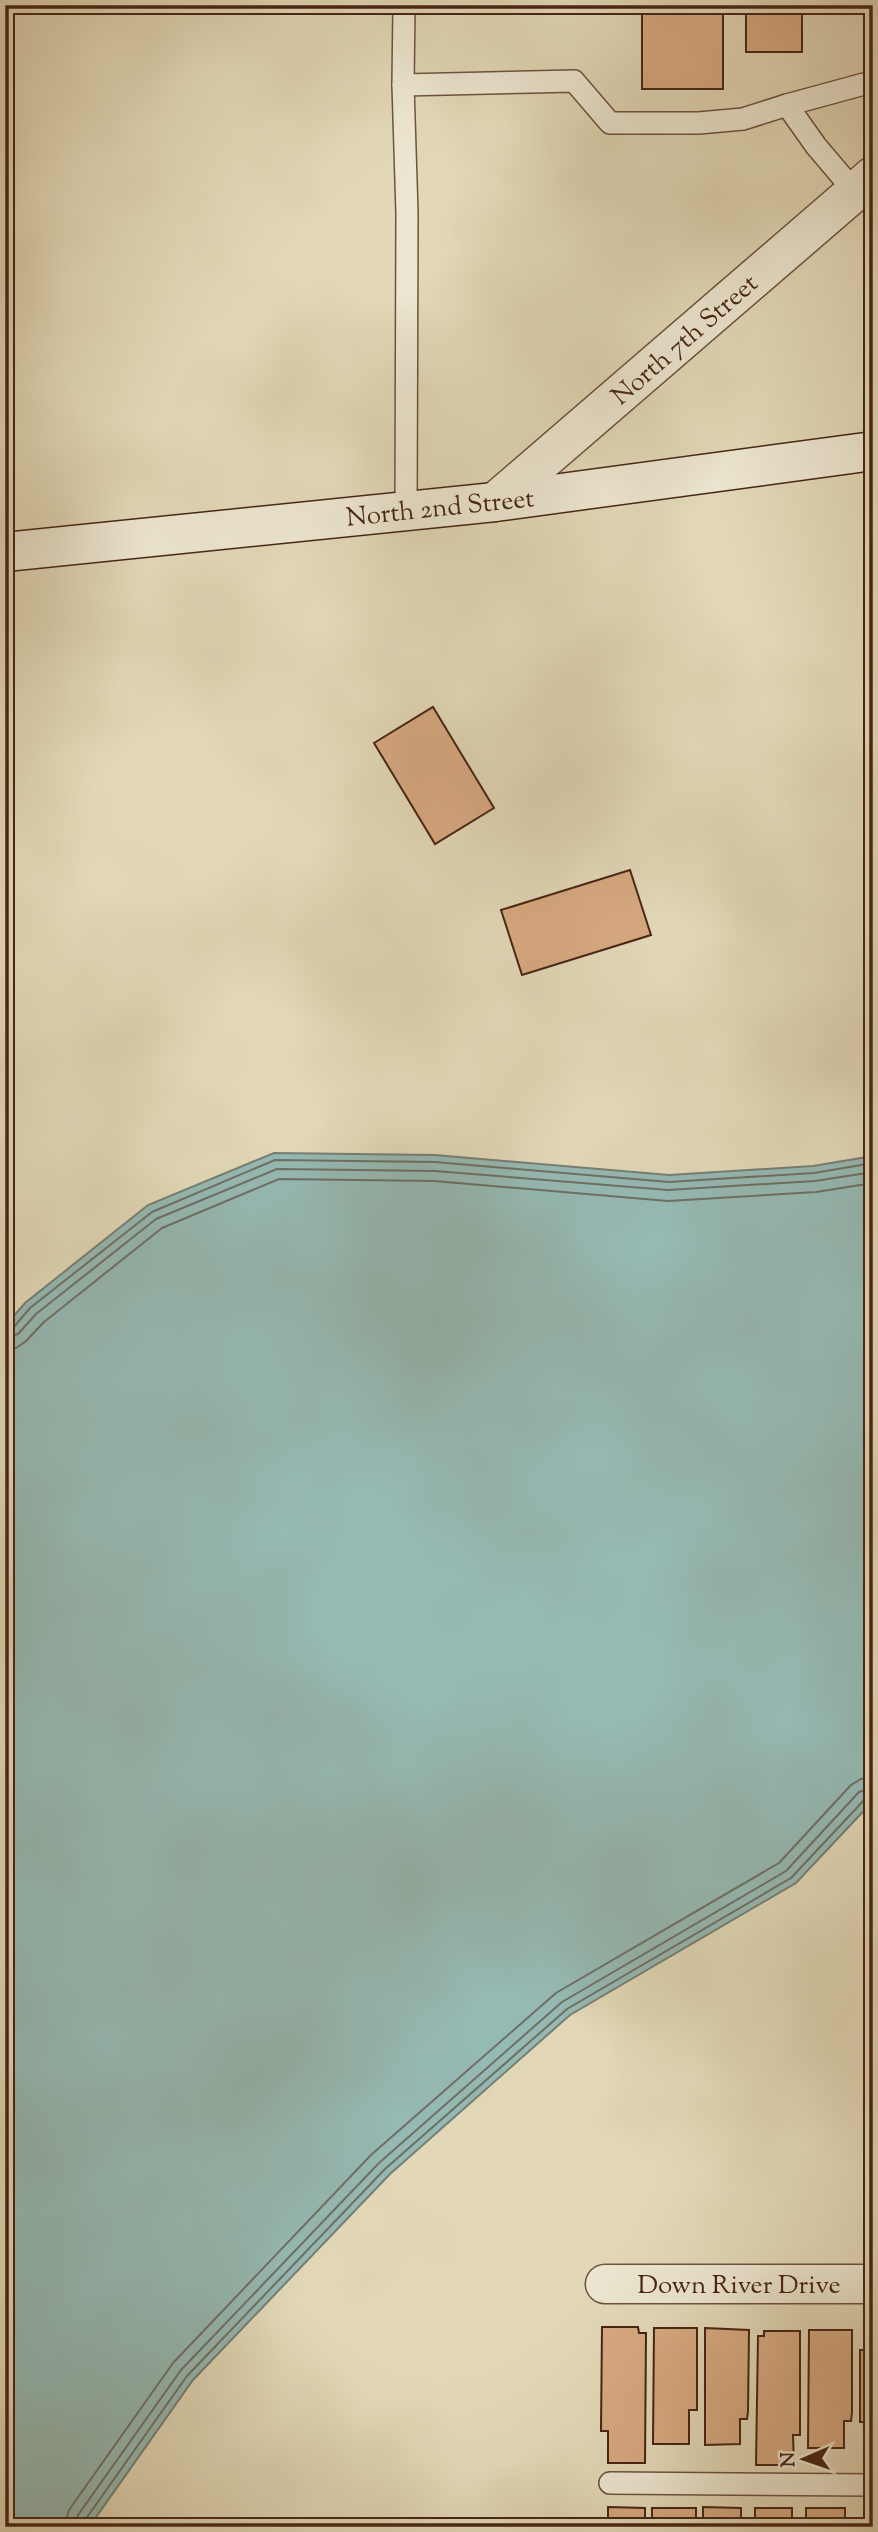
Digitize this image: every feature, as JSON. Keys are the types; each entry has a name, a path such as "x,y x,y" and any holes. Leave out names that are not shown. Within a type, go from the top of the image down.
{"main road":[{"name":"North 7th Street","path":"495,502 864,184"},
{"name":"North 2nd Street","path":"5,552 495,502 873,451"},
{"name":"Down River Drive","path":"605,2284 873,2284"}],"lane":[{"path":"404,5 407,213 406,511"},
{"path":"404,85 574,81 610,122 699,123 743,119 864,84 873,87"},
{"path":"787,105 816,146 864,184"},
{"path":"610,2483 873,2485"}],"water":[{"path":"274,1153 435,1155 669,1175 813,1166 873,1156 873,1801 796,1883 570,2015 390,2174 193,2380 89,2527 5,2527 5,1326 25,1303 148,1205"}],"building":[{"path":"642,5 723,5 723,89 642,89"},
{"path":"746,5 802,5 802,52 746,52"},
{"path":"433,707 494,808 435,844 374,743"},
{"path":"630,870 651,935 522,975 501,910"},
{"path":"602,2327 638,2327 639,2333 646,2333 645,2463 608,2463 608,2431 601,2431"},
{"path":"654,2328 697,2328 697,2410 689,2410 689,2444 653,2444"},
{"path":"705,2328 749,2330 748,2411 747,2419 740,2419 740,2444 705,2445"},
{"path":"809,2330 852,2330 852,2412 851,2421 844,2421 844,2448 808,2448"},
{"path":"764,2331 800,2331 800,2435 793,2435 794,2465 756,2465 758,2336 764,2336"},
{"path":"860,2350 873,2350 873,2448 867,2448 866,2422 860,2422"},
{"path":"608,2507 645,2508 645,2527 608,2527"},
{"path":"703,2507 741,2508 741,2527 703,2527"},
{"path":"652,2508 696,2508 696,2527 652,2527"},
{"path":"755,2508 792,2508 792,2527 755,2527"},
{"path":"806,2508 845,2508 845,2527 806,2527"}]}
